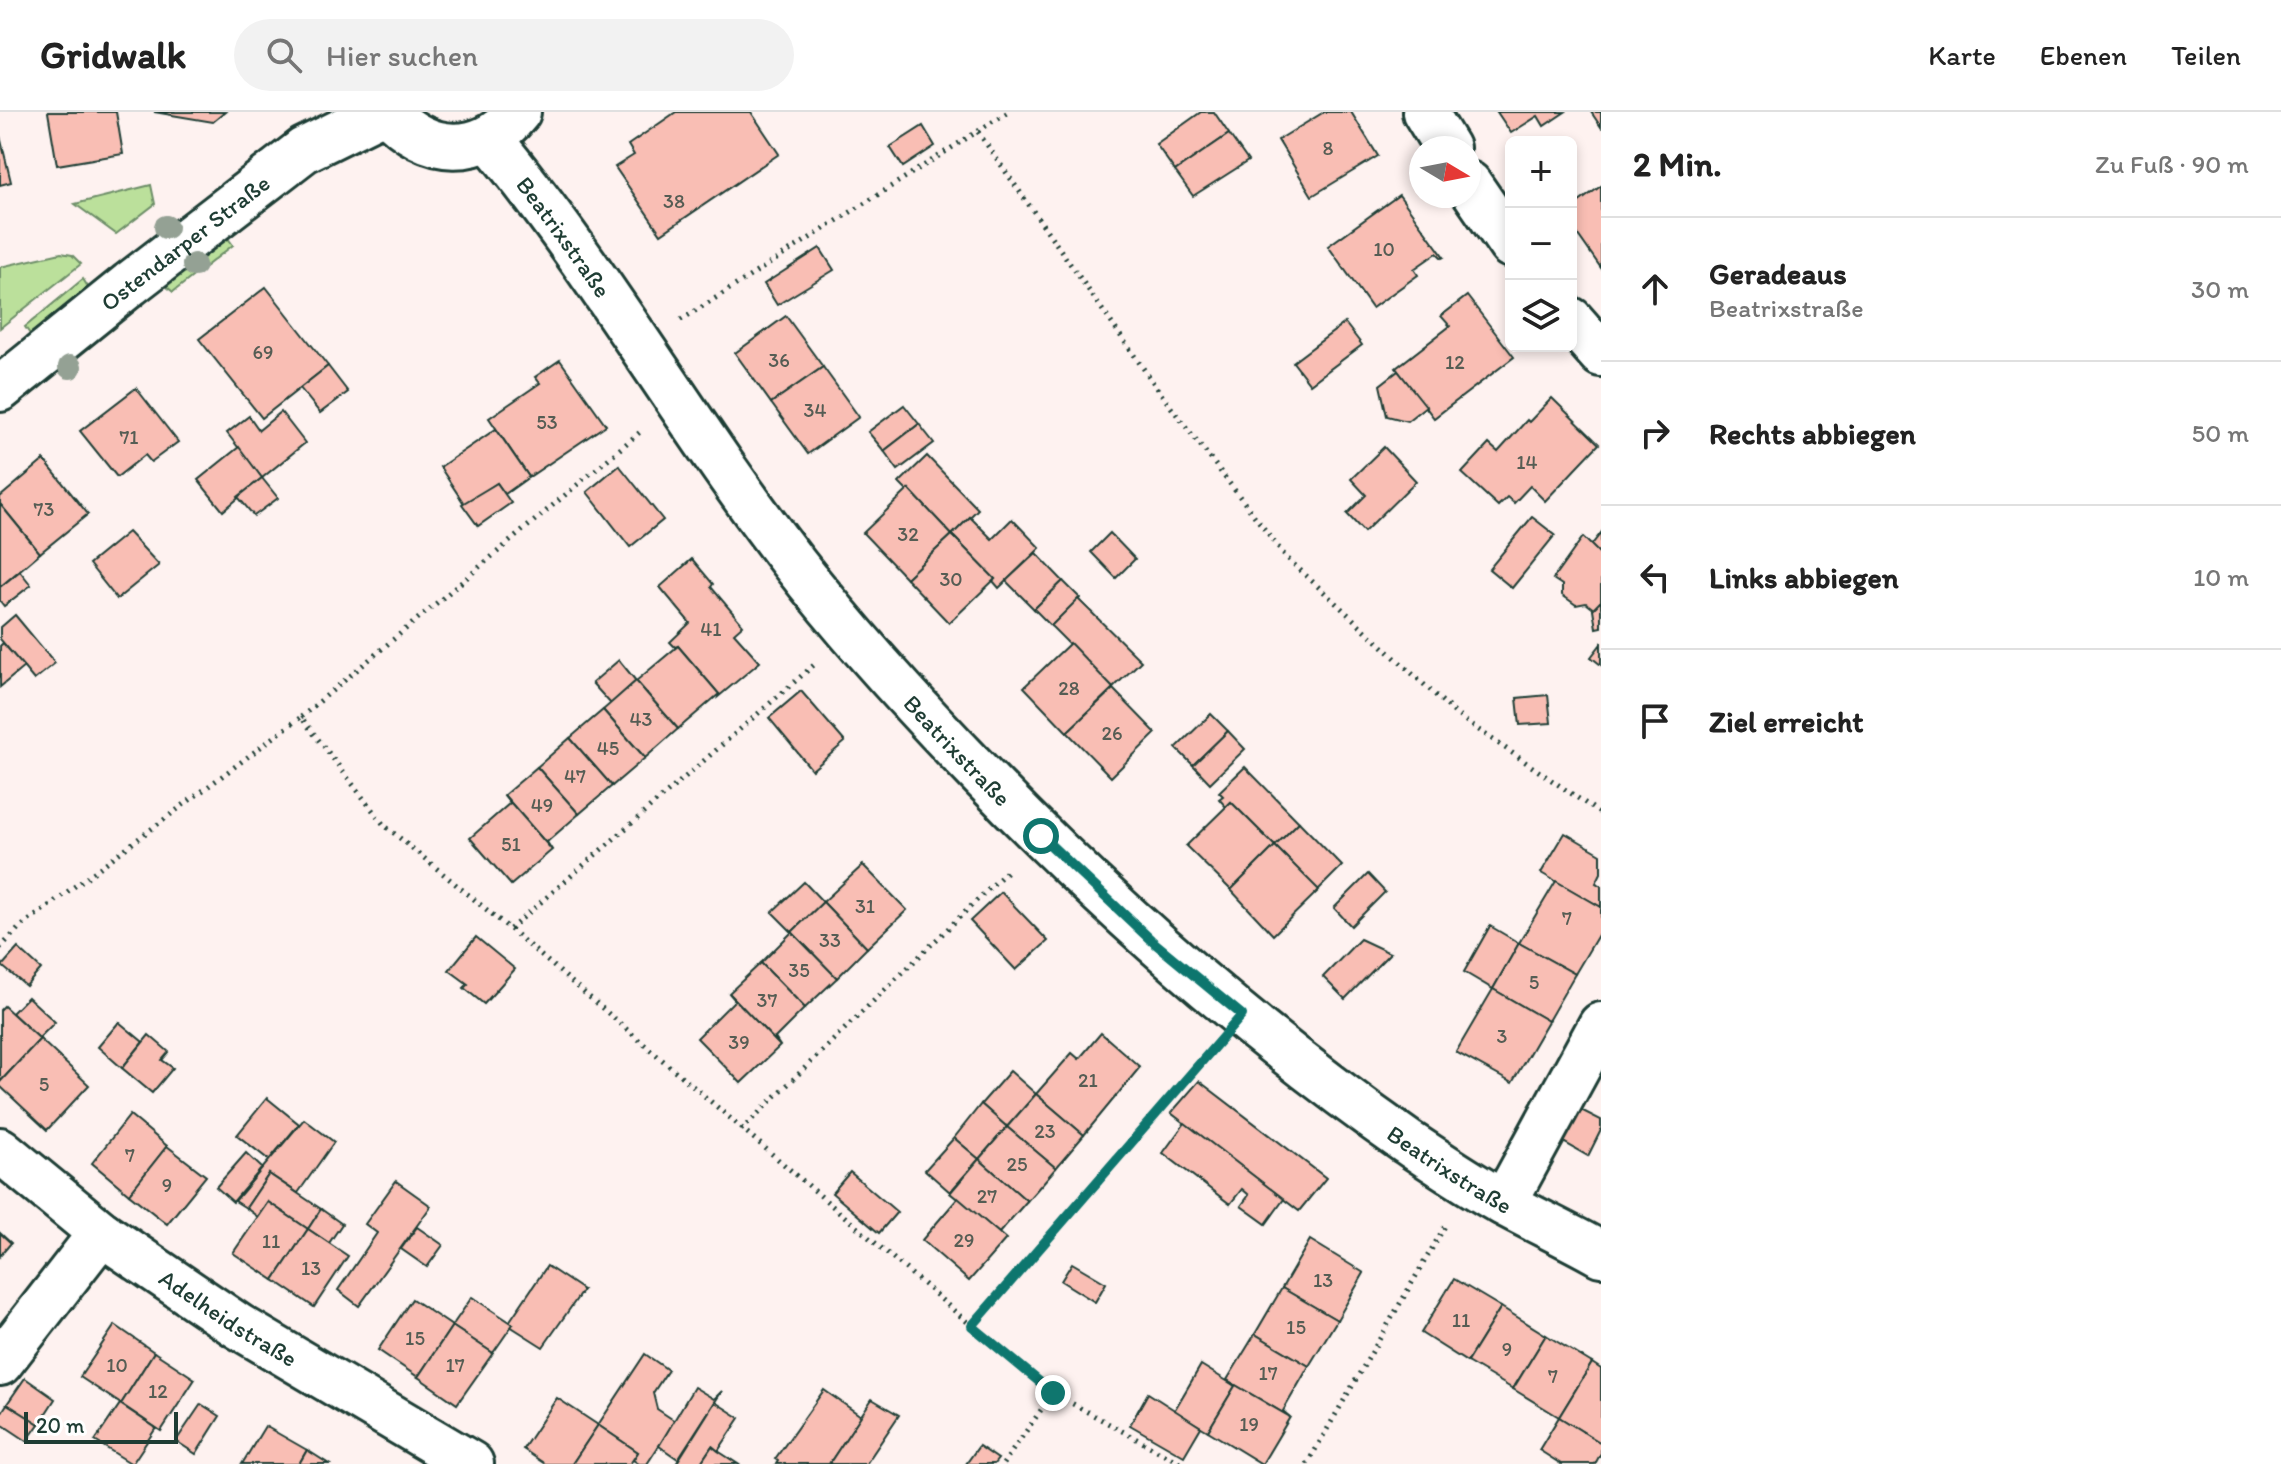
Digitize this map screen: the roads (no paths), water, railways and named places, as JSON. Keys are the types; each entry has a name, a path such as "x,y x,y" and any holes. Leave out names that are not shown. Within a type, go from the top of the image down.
{"street":[{"name":"Ostendarper Straße","path":"0,389 304,150 381,112"},
{"path":"388,112 401,127 421,139 443,145 467,145 504,125"},
{"path":"1425,112 1440,136"},
{"name":"Beatrixstraße","path":"504,125 536,194 679,405 791,560 917,708 1041,836 1151,940 1347,1098 1409,1143 1488,1193 1601,1254"},
{"path":"1481,201 1505,236"},
{"path":"1577,327 1601,354"},
{"path":"1488,1193 1601,1025"},
{"name":"Adelheidstraße","path":"0,1150 101,1233 238,1326 471,1464"},
{"path":"0,1363 101,1233"}]}
